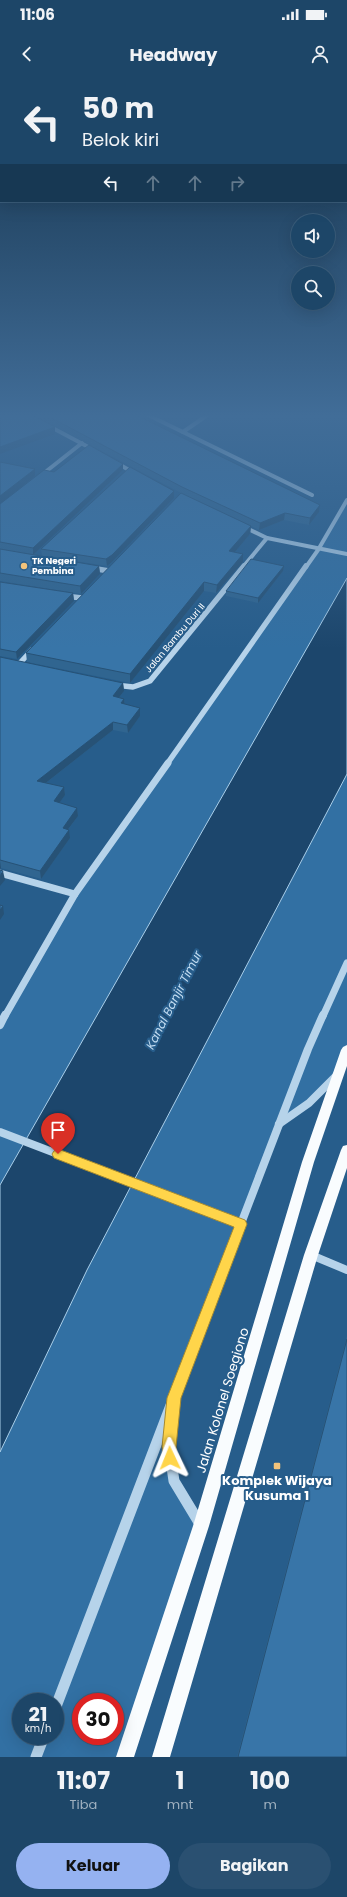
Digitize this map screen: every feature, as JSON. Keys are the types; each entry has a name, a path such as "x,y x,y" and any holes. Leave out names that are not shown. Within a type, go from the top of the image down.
{"main road":[{"name":"Jalan Kolonel Soegiono","path":"125,1757 201,1526 308,1162 347,1050"},
{"path":"161,1757 311,1255 347,1150"}],"street":[{"path":"306,492 312,495"},
{"path":"0,1025 75,894 318,550 347,500"},
{"path":"237,524 267,538 318,550 347,554"},
{"name":"Jalan Bambu Duri II","path":"109,684 133,688 140,687 150,680 267,538"},
{"path":"103,576 114,565"},
{"path":"86,567 109,571"},
{"path":"77,604 88,593"},
{"path":"60,595 82,598"},
{"path":"19,664 36,646"},
{"path":"12,663 26,666"},
{"path":"0,872 75,894"},
{"path":"61,1693 308,1049 347,963"},
{"path":"279,1124 309,1103 339,1072"},
{"path":"0,1132 241,1224"},
{"path":"311,1255 347,1270"},
{"path":"174,1398 169,1447 174,1481 201,1526"},
{"path":"36,1757 41,1745"}],"shaded area":[{"path":"347,502 347,1050 339,1072 279,1124 174,1398 174,1481 201,1526 125,1757 0,1757 0,1025 75,894 318,550"}],"water":[{"name":"Kanal Banjir Timur","path":"347,578 347,774 87,1270 0,1452 0,1185"}],"building":[{"path":"15,492 93,492 33,548 0,542 0,504"},
{"path":"103,492 173,492 112,555 106,559 41,549"},
{"path":"193,492 294,492 320,505 310,518 285,513 260,523"},
{"path":"181,493 251,526 229,551 243,554 217,585 204,582 130,674 26,653"},
{"path":"0,549 99,566 80,586 0,573"},
{"path":"251,559 284,566 258,598 226,591"},
{"path":"0,582 73,593 16,652 0,649"},
{"path":"0,657 123,683 113,696 124,699 121,703 140,708 127,725 113,722 37,781 64,787 54,801 77,808 63,828 69,830 40,871 0,860"},
{"path":"347,1339 347,1757 238,1757"}],"place":[{"name":"TK Negeri Pembina","path":"24,566"},
{"name":"Komplek Wijaya Kusuma 1","path":"277,1466"}],"route":[{"path":"58,1154 241,1224 174,1398 169,1447 170,1458"}]}
